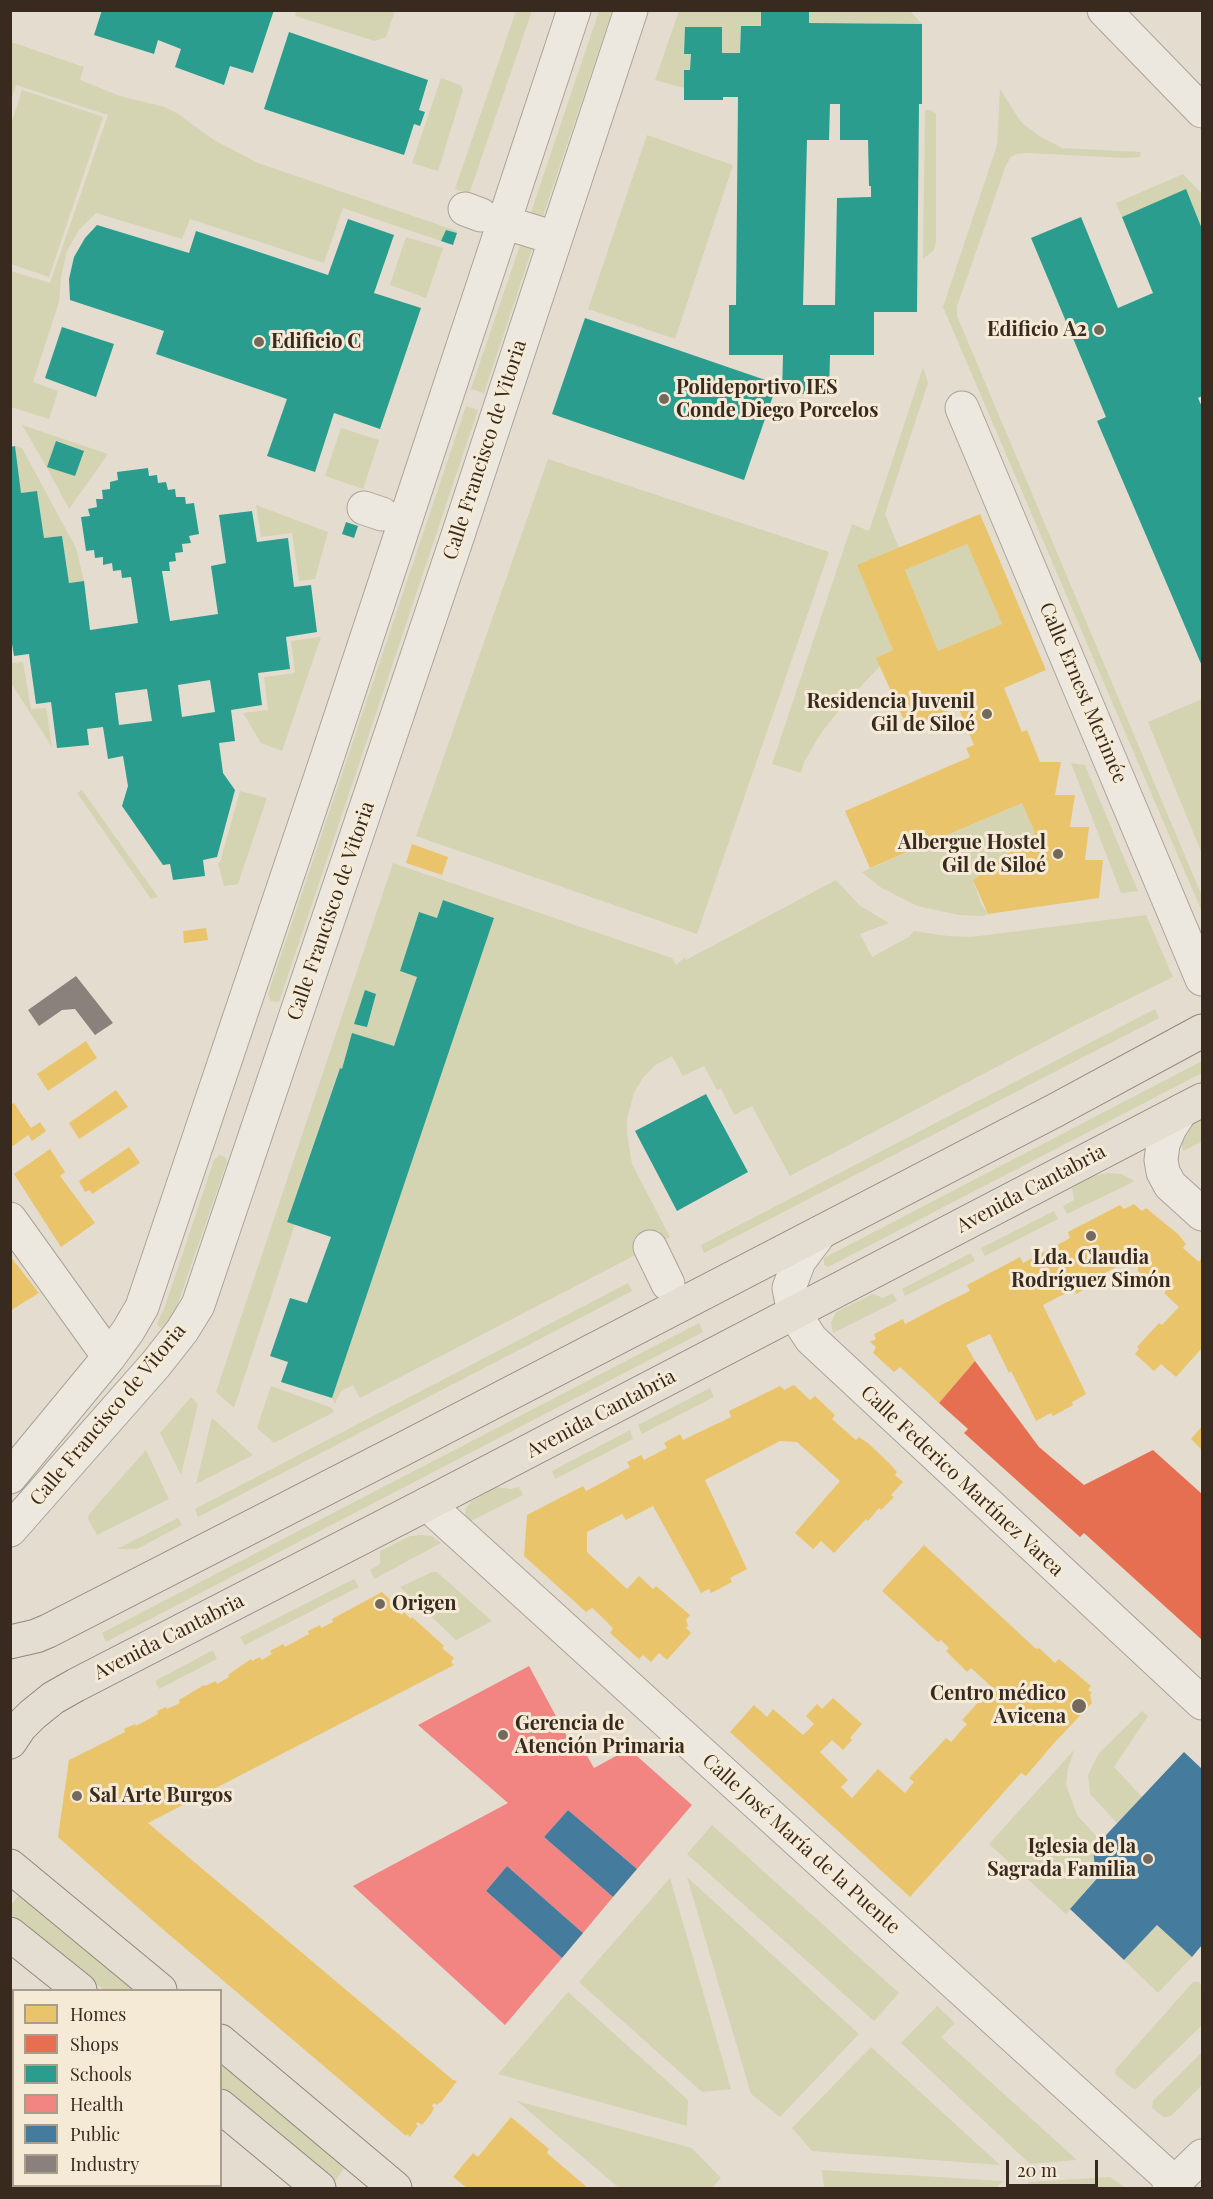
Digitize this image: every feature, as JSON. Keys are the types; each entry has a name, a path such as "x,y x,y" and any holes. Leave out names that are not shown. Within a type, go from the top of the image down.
{"main road":[{"path":"10,1642 48,1631 820,1233 1203,1031"},
{"name":"Avenida Cantabria","path":"10,1742 33,1714 61,1694 1192,1105"},
{"path":"10,1866 159,1989"},
{"path":"10,1934 79,1989"},
{"path":"222,2043 395,2188"},
{"path":"222,2108 319,2188"}],"street":[{"name":"Calle Francisco de Vitoria","path":"10,1477 109,1357 142,1307 224,1066 483,215 574,10"},
{"name":"Calle Francisco de Vitoria","path":"10,1530 156,1364 182,1331 198,1305 631,10"},
{"path":"1104,10 1203,111"},
{"path":"483,215 555,238"},
{"name":"Calle Ernest Merimée","path":"962,408 1203,980"},
{"path":"224,1066 272,1086"},
{"path":"1192,1105 1170,1128 1163,1144 1161,1160 1163,1172 1170,1185 1203,1215"},
{"path":"10,1219 109,1357"},
{"name":"Calle Federico Martínez Varea","path":"820,1233 799,1261 789,1288 794,1312 811,1339 1203,1703"},
{"path":"650,1247 668,1284"},
{"name":"Calle José María de la Puente","path":"428,1504 1172,2186"},
{"path":"1172,2186 1203,2156"}],"green space":[{"path":"296,10 395,11 386,37 375,41 295,16"},
{"path":"909,10 922,24 809,23 809,11"},
{"path":"516,11 532,11 469,194 455,189"},
{"path":"599,11 612,11 542,219 530,215"},
{"path":"679,11 761,11 761,26 741,26 740,53 722,53 721,27 685,27 684,54 691,54 690,70 684,70 684,88 655,80"},
{"path":"11,42 84,67 80,80 120,96 165,107 214,140 258,163 457,231 457,233 446,230 441,241 343,208 324,263 190,219 182,239 96,213 79,230 67,251 61,277 59,302 33,382 58,391 49,419 11,407 11,271 50,283 108,115 16,85 11,101"},
{"path":"441,78 460,85 463,90 438,171 412,163"},
{"path":"1000,89 1021,122 1039,136 1062,148 1141,152 1140,157 1123,158 1029,153 1016,154 1011,157 1006,165 957,306 957,316 1202,896 1202,912 943,307 997,145"},
{"path":"22,90 103,117 49,277 11,264 11,124"},
{"path":"925,110 931,110 936,114 936,242 934,250 923,259"},
{"path":"647,135 733,165 675,339 588,309"},
{"path":"1183,174 1202,194 1202,229 1186,190 1122,217 1116,203"},
{"path":"406,237 443,248 426,298 390,285"},
{"path":"521,242 533,246 484,393 471,389"},
{"path":"923,367 928,383 885,514 899,548 858,565 893,650 877,658 880,666 845,703 821,733 804,762 801,773 772,764 852,524 869,531"},
{"path":"466,406 478,410 279,1002 271,1001 268,994"},
{"path":"22,425 108,454 69,509 46,466"},
{"path":"341,428 379,440 363,489 325,476"},
{"path":"15,446 22,448 76,548 84,581 69,583 62,536 44,538 37,492 21,493"},
{"path":"548,459 829,552 697,934 416,836"},
{"path":"256,505 328,532 315,579 299,581 292,533 261,537"},
{"path":"967,544 1002,624 938,651 905,570"},
{"path":"321,637 282,751 261,743 243,713 268,710 264,677 295,673 291,641"},
{"path":"23,662 31,709 46,708 52,747 11,683 11,663"},
{"path":"1202,699 1202,854 1148,722"},
{"path":"1071,763 1085,765 1138,891 1121,893"},
{"path":"82,790 158,897 151,899 77,793"},
{"path":"240,791 267,798 238,884 224,886 218,863"},
{"path":"1022,803 1035,833 973,880 981,904 988,914 983,916 959,915 917,906 880,887 862,872"},
{"path":"393,863 672,958 676,965 685,957 686,960 836,880 859,905 889,923 860,934 872,957 909,937 914,931 971,937 1146,915 1173,977 1076,1025 790,1176 752,1106 734,1115 721,1088 717,1090 704,1066 683,1076 672,1056 654,1066 642,1079 634,1093 627,1119 632,1164 670,1237 360,1398 353,1385 341,1391 335,1404 332,1398 494,918 443,900 437,918 420,913 400,971 417,977 394,1046 352,1034 342,1069 339,1069 287,1221 295,1224 234,1408 216,1392"},
{"path":"1155,1009 1159,1018 704,1253 701,1245"},
{"path":"1202,1061 1202,1073 828,1267 824,1265 824,1258"},
{"path":"1202,1119 1202,1142 1183,1151 1181,1141 1185,1133 1195,1122"},
{"path":"219,1155 225,1157 227,1162 176,1309 166,1326 160,1328 157,1324 214,1160"},
{"path":"1108,1173 1121,1174 1135,1181 1067,1214 1063,1206 1074,1200 1072,1188 1094,1176"},
{"path":"1054,1211 1058,1219 985,1256 981,1248"},
{"path":"971,1253 975,1261 905,1296 902,1289"},
{"path":"628,1283 632,1291 198,1517 195,1509"},
{"path":"893,1293 897,1301 833,1333 831,1323 836,1312 873,1294 883,1298"},
{"path":"699,1323 703,1332 106,1642 102,1633"},
{"path":"271,1386 332,1408 334,1412 274,1443 257,1428"},
{"path":"710,1388 714,1397 642,1434 638,1425"},
{"path":"191,1397 198,1404 181,1475 160,1433"},
{"path":"212,1418 253,1455 196,1484"},
{"path":"630,1430 633,1439 555,1479 552,1471"},
{"path":"146,1450 169,1499 97,1535 88,1519 89,1514"},
{"path":"497,1487 511,1489 519,1487 523,1495 467,1523 466,1508 472,1501"},
{"path":"178,1518 182,1525 137,1549 117,1549"},
{"path":"410,1536 432,1536 441,1543 374,1579 370,1570 380,1564 380,1551"},
{"path":"432,1572 437,1572 492,1621 456,1640 400,1587"},
{"path":"354,1579 359,1587 245,1645 240,1637"},
{"path":"213,1650 217,1659 159,1689 155,1681"},
{"path":"1142,1711 1148,1716 1114,1767 1142,1797 1117,1823 1090,1794 1088,1775 1099,1753"},
{"path":"1074,1750 1066,1784 1077,1815 1101,1841 1093,1849 1095,1868 1101,1874 1066,1914 989,1844"},
{"path":"712,1825 899,1993 874,2021 687,1854"},
{"path":"687,1877 859,2034 780,2117 751,2094"},
{"path":"670,1878 731,2089 702,2092 579,1982"},
{"path":"20,1894 134,1989 103,1989 11,1914 10,1906"},
{"path":"1157,1925 1192,1957 1158,1993 1124,1960"},
{"path":"1193,1982 1199,1982 1202,1986 1202,2025 1136,2089 1132,2088 1115,2074 1115,2070"},
{"path":"568,1992 688,2100 687,2126 498,2074"},
{"path":"937,2006 955,2023 941,2037 1077,2160 1030,2164 901,2043"},
{"path":"871,2047 1000,2165 812,2151 792,2128"},
{"path":"1202,2052 1202,2085 1171,2116 1164,2117 1152,2108 1153,2101"},
{"path":"222,2064 346,2166 335,2181 222,2088"},
{"path":"517,2101 692,2148 721,2178 712,2188 619,2188"},
{"path":"822,2170 1003,2181 996,2188 824,2188"},
{"path":"1110,2177 1126,2188 1024,2188 1029,2182"}],"building: Homes":[{"name":"Residencia Juvenil Gil de Siloé","path":"980,514 1046,670 1004,688 1022,732 1027,730 1040,762 1061,762 1055,795 1075,795 1070,827 1089,827 1085,860 1103,860 1099,898 988,914 973,880 1035,833 1022,803 870,868 845,811 970,757 966,748 974,745 958,707 908,729 876,658 893,650 857,565","holes":["967,544 1002,624 938,651 905,570"]},
{"path":"412,844 448,857 442,875 406,863"},
{"path":"206,928 208,940 184,943 183,931"},
{"path":"86,1041 97,1058 48,1091 37,1074"},
{"path":"116,1090 128,1107 79,1139 69,1123"},
{"path":"14,1103 31,1128 40,1122 46,1131 32,1141 28,1135 10,1148 10,1105"},
{"path":"129,1147 140,1163 92,1194 90,1190 85,1192 79,1181"},
{"path":"50,1149 65,1172 60,1176 95,1223 61,1247 14,1174"},
{"path":"1134,1204 1142,1211 1146,1208 1178,1234 1186,1244 1183,1248 1199,1262 1202,1257 1202,1348 1176,1377 1161,1364 1154,1371 1135,1354 1139,1349 1137,1347 1159,1323 1162,1325 1179,1307 1153,1279 1151,1282 1138,1271 1138,1265 1122,1264 1099,1276 1101,1280 1076,1294 1074,1289 1043,1305 1086,1394 1072,1402 1073,1405 1053,1416 1051,1413 1036,1421 990,1334 966,1345 975,1361 939,1403 900,1367 894,1372 873,1353 876,1347 870,1342 876,1339 874,1334 903,1319 905,1324 970,1291 967,1285 1020,1257 1023,1263 1046,1251 1070,1238 1068,1232 1120,1205 1124,1209"},
{"path":"10,1256 39,1293 10,1311"},
{"path":"794,1385 810,1400 815,1396 835,1415 832,1419 856,1440 859,1437 869,1444 889,1463 897,1472 895,1475 903,1482 891,1495 894,1497 881,1510 879,1508 868,1521 866,1519 834,1553 821,1541 813,1549 795,1533 840,1481 797,1442 780,1441 705,1480 747,1569 730,1578 732,1582 711,1593 709,1589 701,1593 653,1506 626,1520 622,1514 587,1532 587,1552 627,1589 639,1576 653,1589 656,1586 690,1615 686,1620 688,1625 686,1628 691,1633 667,1660 659,1653 651,1662 643,1655 639,1659 610,1633 613,1628 592,1608 586,1612 524,1556 527,1515 583,1486 586,1491 605,1481 630,1467 627,1462 641,1455 644,1460 667,1448 664,1443 680,1434 683,1440 731,1417 729,1411 780,1386 784,1390"},
{"path":"1202,1426 1202,1450 1191,1439"},
{"path":"924,1545 1034,1647 1039,1648 1055,1663 1059,1659 1091,1686 1088,1690 1092,1693 1090,1695 1092,1703 1026,1776 1021,1773 910,1897 730,1732 754,1705 767,1717 773,1709 803,1735 814,1724 806,1716 817,1704 822,1709 833,1698 862,1724 843,1750 832,1740 820,1752 848,1780 841,1787 852,1798 878,1769 905,1793 914,1782 909,1778 946,1738 951,1742 967,1724 962,1720 983,1697 987,1701 995,1690 971,1668 967,1672 946,1651 949,1648 941,1640 938,1642 882,1591"},
{"path":"382,1592 394,1603 391,1606 402,1615 404,1612 411,1619 412,1617 444,1646 442,1648 454,1658 451,1662 454,1665 148,1823 457,2081 442,2101 437,2105 434,2103 431,2114 422,2125 418,2122 416,2124 418,2126 410,2137 407,2134 406,2136 159,1926 58,1837 69,1760 125,1732 124,1729 135,1724 136,1726 158,1714 157,1711 180,1703 179,1700 204,1685 216,1681 217,1684 251,1659 252,1661 260,1657 262,1660 272,1654 270,1651 283,1644 285,1647 309,1634 308,1631 333,1622 332,1619"},
{"path":"12,2075 12,2187 144,2188 10,2188 10,2077"},
{"path":"511,2117 549,2149 547,2153 588,2188 467,2188 453,2177 473,2153 478,2157"}],"building: Shops":[{"path":"975,1361 1039,1447 1084,1485 1153,1450 1202,1494 1202,1640 1084,1533 1080,1537 964,1433 968,1429 939,1403"}],"building: Schools":[{"path":"102,10 274,10 253,73 230,66 224,85 175,67 181,49 158,40 154,54 94,35"},
{"path":"761,10 809,10 809,23 922,24 917,312 874,312 874,355 830,355 829,394 782,394 783,355 729,355 729,305 736,305 738,97 723,97 723,100 684,100 684,70 690,70 691,54 684,54 685,27 722,27 722,53 740,53 741,26 761,26","holes":["830,104 840,104 840,140 868,140 871,197 837,198 835,305 803,305 807,140 829,140"]},
{"path":"289,32 428,80 419,110 425,112 420,126 414,124 404,155 264,109"},
{"path":"1186,189 1202,229 1202,396 1198,398 1202,407 1202,666 1097,421 1106,417 1031,238 1081,217 1118,308 1153,293 1122,217"},
{"name":"Edificio C","path":"348,219 394,235 374,293 421,308 380,429 334,413 315,472 267,456 287,399 156,354 164,331 70,300 69,279 74,257 85,238 97,225 189,253 196,231 328,275"},
{"path":"446,230 457,233 453,245 441,241"},
{"name":"Polideportivo IES Conde Diego Porcelos","path":"585,318 777,384 744,480 552,414"},
{"path":"62,327 114,344 96,397 45,378"},
{"path":"56,441 84,451 75,476 47,467"},
{"path":"15,446 21,493 37,491 44,538 62,536 69,583 84,581 90,630 138,623 131,577 122,578 121,570 113,571 112,563 103,565 103,557 95,558 94,550 86,551 81,517 90,516 88,509 97,507 96,499 103,499 102,490 110,489 110,482 118,480 117,472 148,468 149,476 157,475 158,483 166,482 168,490 175,489 176,497 185,497 186,504 194,503 199,534 189,536 191,543 182,544 183,552 175,553 176,561 169,562 170,571 162,571 170,621 218,614 211,566 226,563 219,515 252,511 257,542 288,538 294,587 311,585 317,632 286,637 290,669 258,673 262,705 231,710 235,741 219,743 223,773 235,790 217,857 203,860 205,876 173,880 170,864 163,865 122,806 128,786 123,756 108,759 103,727 87,729 89,745 57,748 51,702 36,704 29,654 14,656 10,632 10,447","holes":["210,680 215,712 182,717 178,685","147,689 152,721 119,725 115,693"]},
{"path":"346,522 358,526 354,538 342,534"},
{"path":"443,900 494,918 332,1398 281,1382 288,1362 270,1356 290,1298 307,1303 331,1237 287,1222 340,1068 342,1069 352,1033 394,1046 417,977 400,971 419,912 437,918"},
{"path":"365,990 376,994 367,1027 354,1024"},
{"path":"706,1094 748,1172 677,1211 635,1131"}],"building: Health":[{"path":"529,1666 572,1746 579,1742 594,1768 629,1749 692,1805 637,1869 568,1810 544,1837 613,1897 583,1933 507,1866 486,1891 562,1958 505,2025 353,1886 508,1803 418,1725"}],"building: Public":[{"name":"Iglesia de la Sagrada Familia","path":"1184,1752 1202,1769 1202,1945 1192,1957 1157,1925 1124,1960 1070,1909 1101,1874 1095,1868 1093,1849"},
{"path":"568,1810 637,1869 613,1897 544,1837"},
{"path":"507,1866 583,1933 562,1958 486,1891"}],"building: Industry":[{"path":"76,976 113,1023 95,1035 75,1009 62,1010 39,1026 28,1010"}],"place":[{"name":"Edificio A2","path":"1099,330"},
{"name":"Edificio C","path":"259,342"},
{"name":"Polideportivo IES Conde Diego Porcelos","path":"664,399"},
{"name":"Residencia Juvenil Gil de Siloé","path":"987,714"},
{"name":"Albergue Hostel Gil de Siloé","path":"1058,854"},
{"name":"Lda. Claudia Rodríguez Simón","path":"1091,1236"},
{"name":"Origen","path":"380,1604"},
{"name":"Centro médico Avicena","path":"1079,1706"},
{"name":"Gerencia de Atención Primaria","path":"503,1735"},
{"name":"Sal Arte Burgos","path":"77,1796"},
{"name":"Iglesia de la Sagrada Familia","path":"1148,1859"}]}
